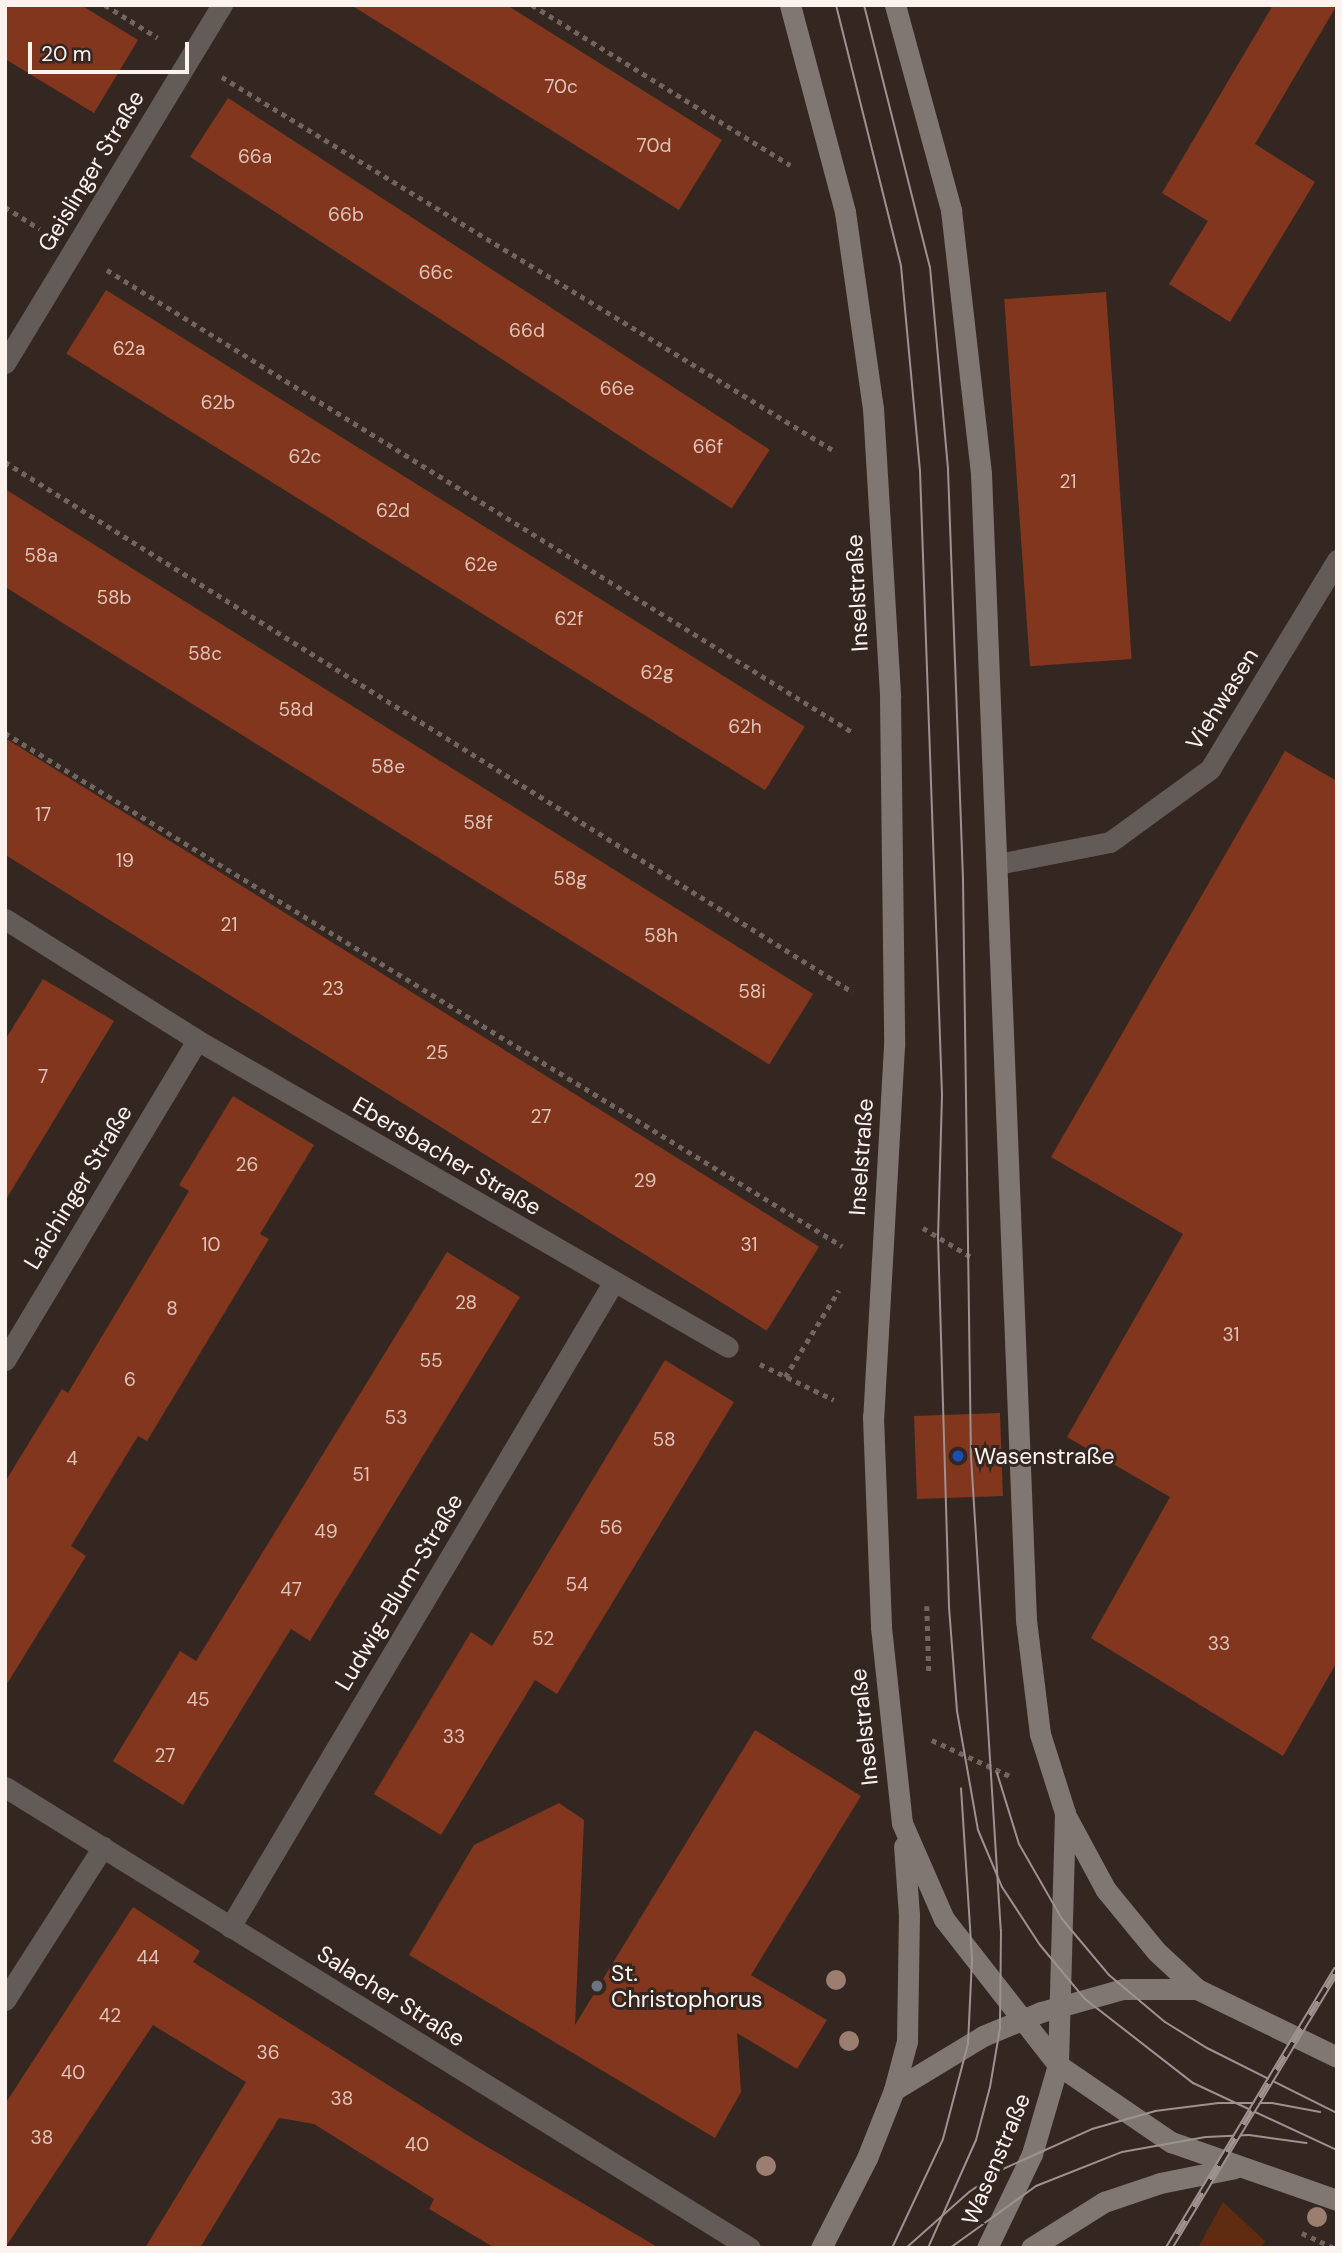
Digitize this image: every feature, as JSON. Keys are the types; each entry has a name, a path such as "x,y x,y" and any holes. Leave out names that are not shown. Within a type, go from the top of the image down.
{"street":[{"name":"Geislinger Straße","path":"5,363 222,5"},
{"name":"Inselstraße","path":"790,5 845,212 873,408 890,698 894,1046 873,1418 881,1628 902,1823 944,1919 1020,2020 1058,2065 1171,2141 1236,2167 1337,2200"},
{"path":"895,5 951,210 981,474 998,864"},
{"name":"Viehwasen","path":"998,864 1110,842 1210,769 1337,560"},
{"name":"Wasenstraße","path":"987,2248 1032,2154 1058,2065 1062,2006 1065,1813 1040,1734 1026,1620 998,864"},
{"name":"Ebersbacher Straße","path":"5,919 197,1040 613,1283 728,1347"},
{"name":"Laichinger Straße","path":"5,1360 197,1040"},
{"name":"Ludwig-Blum-Straße","path":"230,1927 613,1283"},
{"name":"Salacher Straße","path":"5,1787 750,2248"},
{"path":"1065,1813 1111,1897 1157,1952 1197,1989 1337,2057"},
{"path":"821,2248 867,2158 894,2090 907,2041 909,1914 902,1823"},
{"path":"5,2000 103,1847"},
{"path":"894,2090 968,2045 1020,2020 1123,1989 1197,1989"},
{"name":"Inselstraße","path":"1031,2248 1104,2202 1160,2183 1236,2167"}],"path":[{"path":"105,5 838,453"},
{"path":"532,5 790,165"},
{"path":"5,207 852,732"},
{"path":"5,462 855,994"},
{"path":"5,733 841,1242 850,1273 785,1377"},
{"path":"920,1237 920,1226 978,1261"},
{"path":"850,1273 880,1269"},
{"path":"728,1347 873,1418"},
{"path":"927,1606 929,1682"},
{"path":"932,1729 934,1750"},
{"path":"932,1739 1023,1782"}],"shaded area":[{"path":"1223,2202 1265,2241 1262,2248 1198,2248"}],"building":[{"path":"5,5 81,5 138,40 94,113 5,59"},
{"path":"351,5 507,5 722,140 679,210"},
{"path":"1273,5 1337,5 1255,144 1315,182 1230,322 1169,284 1208,221 1162,193"},
{"path":"228,98 770,450 732,509 190,157"},
{"path":"106,290 805,727 765,790 66,354"},
{"path":"1106,292 1132,659 1030,666 1004,299"},
{"path":"5,489 813,994 769,1064 5,587"},
{"path":"5,738 819,1247 767,1331 5,855"},
{"path":"1285,751 1337,781 1337,1662 1283,1756 1091,1638 1170,1497 1067,1437 1183,1234 1051,1157"},
{"path":"43,979 114,1021 5,1201 5,1040"},
{"path":"233,1096 314,1145 260,1234 269,1239 147,1441 138,1436 71,1546 86,1556 5,1687 5,1482 62,1389 68,1393 189,1191 179,1185"},
{"path":"447,1252 520,1297 310,1641 291,1629 183,1805 113,1761 180,1651 196,1661"},
{"path":"665,1360 734,1402 557,1694 535,1680 441,1835 374,1794 471,1632 492,1646"},
{"path":"1000,1413 1003,1496 917,1499 914,1416"},
{"path":"755,1730 861,1796 751,1975 827,2020 797,2069 737,2033 741,2092 715,2138 409,1955 474,1845 559,1803 584,1820 575,2025"},
{"path":"133,1907 200,1951 193,1962 472,2138 659,2248 495,2248 429,2209 434,2199 314,2124 279,2118 200,2248 145,2248 246,2082 153,2025 5,2248 5,2104"}],"tram line":[{"path":"836,5 901,266 920,471 942,1095 938,1236 949,1607 957,1711 978,1830 1002,1887 1040,1945 1085,1999 1193,2083 1337,2150"},
{"path":"864,5 930,267 948,470 963,880 971,1457 1001,1930 1000,2028 990,2087 976,2140 928,2248"},
{"path":"997,1773 1019,1844 1062,1919 1109,1975 1165,2022 1207,2048 1337,2113"},
{"path":"892,2248 943,2139 968,2044 972,1958 961,1788"},
{"path":"906,2248 969,2192 1003,2169 1092,2129 1155,2111 1219,2103 1272,2103 1320,2112"},
{"path":"950,2248 1036,2186 1122,2152 1206,2137 1249,2135 1306,2143"}],"railway":[{"path":"1169,2248 1337,1969"}],"place":[{"name":"Wasenstraße","path":"958,1456"},
{"name":"St. Christophorus","path":"597,1986"}]}
